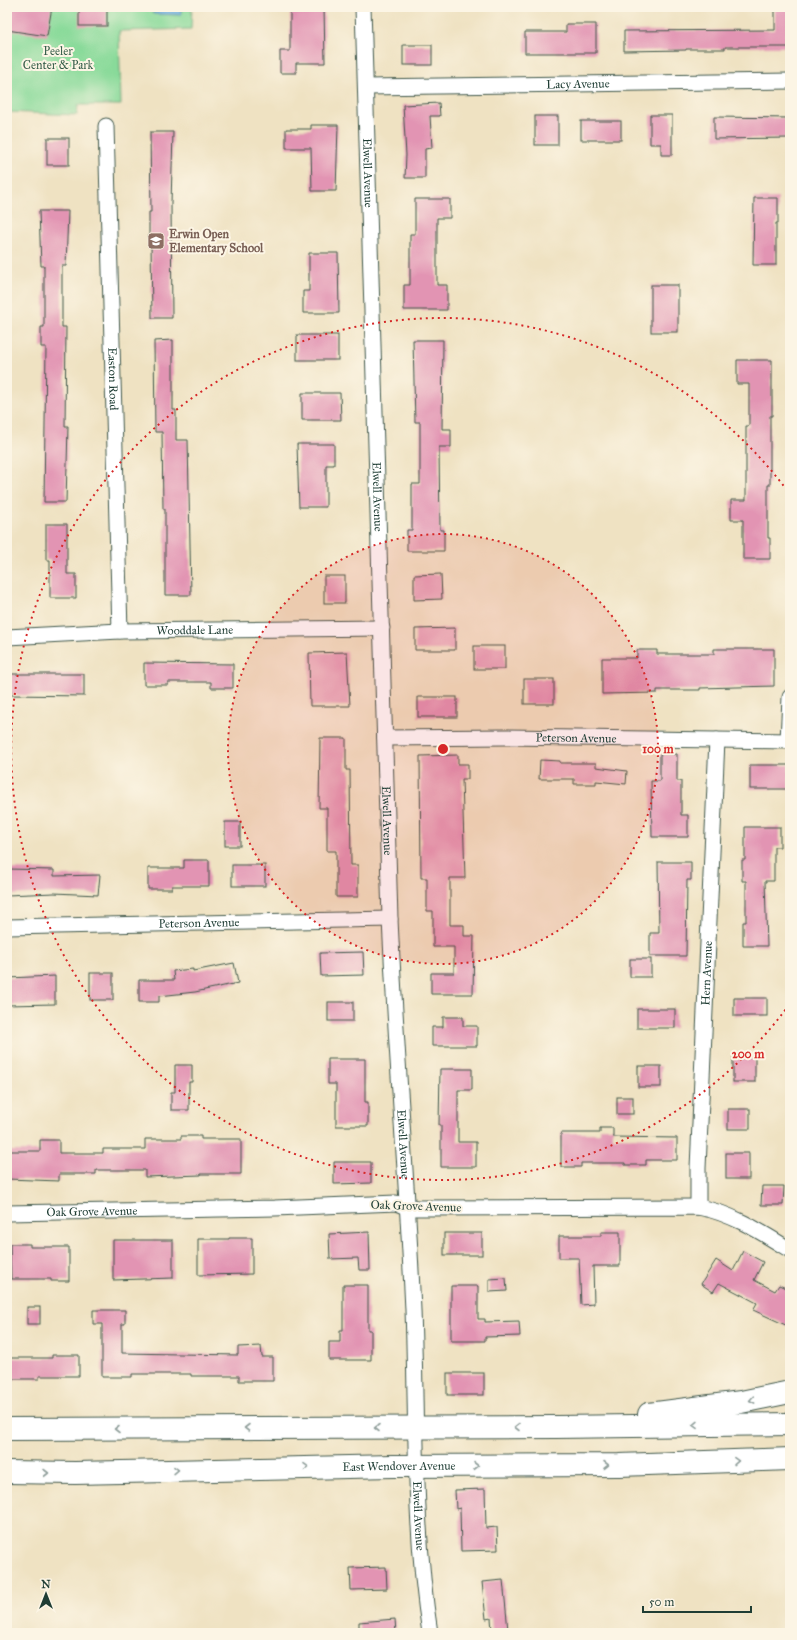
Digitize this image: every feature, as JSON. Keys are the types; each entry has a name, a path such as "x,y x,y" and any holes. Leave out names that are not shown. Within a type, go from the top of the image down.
{"highway":[{"path":"556,1427 741,1402 790,1392"},
{"path":"7,1429 416,1428 790,1424"},
{"name":"East Wendover Avenue","path":"7,1472 75,1473 416,1466 620,1465 790,1460"}],"street":[{"name":"Elwell Avenue","path":"363,7 390,919 397,1057 409,1208 416,1466 420,1552 430,1633"},
{"name":"Lacy Avenue","path":"366,87 790,81"},
{"name":"Easton Road","path":"106,126 120,632"},
{"name":"Wooddale Lane","path":"7,637 120,632 382,628"},
{"path":"789,741 790,697"},
{"name":"Peterson Avenue","path":"385,738 507,737 789,741"},
{"name":"Hern Avenue","path":"698,1207 698,1168 717,740"},
{"name":"Peterson Avenue","path":"7,927 390,919"},
{"name":"Oak Grove Avenue","path":"7,1212 268,1208 396,1203 409,1208 698,1207 718,1210 790,1250"}],"green space":[{"name":"Peeler Center & Park","path":"7,7 192,7 191,29 119,31 121,105 78,105 77,115 7,112"}],"water":[{"path":"153,7 181,7 181,15 153,14"}],"building":[{"path":"7,7 52,7 47,36 7,30"},
{"path":"79,7 107,7 107,26 79,26"},
{"path":"290,7 324,7 325,63 296,63 296,73 280,73 280,51 290,51"},
{"path":"775,7 790,7 790,47 725,47 725,49 624,51 624,31 775,30"},
{"path":"566,24 596,24 596,53 525,53 525,32 566,32"},
{"path":"403,45 432,45 432,65 403,65"},
{"path":"439,103 440,116 430,116 432,148 425,149 425,178 405,178 406,155 403,105"},
{"path":"650,115 672,115 672,155 661,155 661,144 650,144"},
{"path":"535,116 558,116 558,145 535,145"},
{"path":"714,117 790,118 790,138 714,139"},
{"path":"581,121 621,121 621,140 581,140"},
{"path":"311,125 338,125 336,191 312,191 311,148 286,148 286,129 311,129"},
{"path":"150,132 173,132 171,203 172,318 152,318 151,241 149,241 149,212 151,212"},
{"path":"47,138 69,138 69,165 47,165"},
{"path":"754,198 778,198 778,223 776,223 776,265 753,265"},
{"path":"415,199 450,199 450,218 437,218 437,285 447,285 447,310 404,310 404,285 410,285 410,234 415,234"},
{"path":"39,211 68,211 66,266 62,266 62,327 66,327 65,426 68,426 66,502 44,502 46,347 41,347 41,327 44,327 44,266 41,266"},
{"path":"309,253 338,253 339,313 303,313 303,291 309,291"},
{"path":"651,285 678,285 678,332 651,332"},
{"path":"297,335 338,335 338,360 297,360"},
{"path":"173,340 173,410 176,410 176,440 188,440 191,595 165,595 165,509 163,509 162,432 155,432 154,341"},
{"path":"413,340 443,340 442,429 451,429 451,447 439,447 440,530 444,530 444,551 407,551 407,530 412,530 412,484 420,484 420,422 415,422"},
{"path":"737,360 772,360 770,485 768,485 768,538 770,538 770,559 743,559 743,520 731,520 731,500 746,500 746,426 749,426 749,384 737,384"},
{"path":"302,393 340,393 341,420 302,420"},
{"path":"297,444 334,444 334,465 326,465 326,507 299,507"},
{"path":"46,524 67,524 67,574 76,574 76,598 50,598 50,560 46,560"},
{"path":"441,574 442,599 414,600 414,575"},
{"path":"324,576 345,576 345,603 324,603"},
{"path":"455,628 455,650 415,650 415,629"},
{"path":"474,646 505,646 505,669 474,669"},
{"path":"714,649 774,649 774,686 700,688 700,690 657,690 657,693 602,694 602,658 637,658 637,650 657,650 657,654 714,654"},
{"path":"347,652 350,706 310,706 309,653"},
{"path":"144,663 233,664 233,688 211,688 211,682 168,682 168,685 144,685"},
{"path":"11,674 84,674 84,696 11,695"},
{"path":"524,679 554,679 554,704 524,704"},
{"path":"418,697 457,697 457,717 418,717"},
{"path":"320,738 346,738 346,770 350,770 351,865 358,865 358,897 336,897 336,851 327,851 327,808 319,808"},
{"path":"660,754 677,754 677,781 681,781 681,815 688,815 688,837 652,837 651,781 660,781"},
{"path":"458,755 458,764 468,764 468,779 462,779 465,878 450,878 450,925 464,925 464,936 474,936 473,994 431,994 431,973 454,973 454,947 433,947 433,911 427,911 427,878 421,878 420,756"},
{"path":"540,760 560,761 560,763 596,763 596,767 627,771 626,784 596,781 596,784 574,784 574,779 539,779"},
{"path":"750,765 789,765 789,789 750,789"},
{"path":"225,822 240,822 240,846 225,846"},
{"path":"745,827 780,827 780,847 774,847 774,881 765,881 767,946 743,946 743,922 746,922 746,881 742,881 742,860 745,860"},
{"path":"184,860 209,860 209,886 172,886 172,889 148,889 148,868 184,868"},
{"path":"658,862 691,862 691,880 687,880 686,956 650,956 650,933 659,933"},
{"path":"232,865 265,865 265,886 232,886"},
{"path":"7,869 54,870 54,876 100,875 98,895 54,893 7,895"},
{"path":"363,952 364,975 321,976 320,953"},
{"path":"630,959 651,959 651,977 630,977"},
{"path":"234,963 238,983 195,992 159,996 159,1002 139,1002 139,980 174,980 173,971 193,969 193,971"},
{"path":"90,973 113,973 113,1000 90,1000"},
{"path":"55,976 55,1004 7,1005 7,978"},
{"path":"734,998 767,998 767,1016 734,1016"},
{"path":"328,1002 353,1002 353,1021 328,1021"},
{"path":"637,1009 675,1009 675,1028 637,1028"},
{"path":"443,1017 463,1017 463,1026 477,1026 477,1046 432,1046 432,1027 443,1027"},
{"path":"733,1057 755,1057 755,1082 733,1082"},
{"path":"328,1059 365,1059 365,1102 368,1102 368,1126 336,1126 336,1084 328,1084"},
{"path":"175,1065 192,1065 192,1082 189,1082 189,1110 171,1110 171,1092 175,1092"},
{"path":"638,1066 661,1066 661,1087 638,1087"},
{"path":"440,1069 472,1069 472,1090 458,1090 458,1142 476,1142 476,1167 441,1167 441,1125 439,1125"},
{"path":"617,1097 633,1097 633,1114 617,1114"},
{"path":"728,1109 750,1109 750,1129 728,1129"},
{"path":"600,1128 613,1128 613,1137 677,1138 677,1160 646,1160 646,1165 625,1165 625,1163 581,1163 581,1167 561,1167 561,1133 600,1133"},
{"path":"181,1136 201,1136 201,1139 241,1139 241,1174 201,1174 145,1177 145,1170 96,1170 96,1174 59,1174 59,1181 7,1179 7,1151 40,1151 40,1140 59,1140 59,1153 103,1153 103,1149 145,1149 145,1139 181,1139"},
{"path":"726,1153 749,1153 749,1179 726,1179"},
{"path":"334,1162 371,1162 371,1183 334,1184"},
{"path":"762,1186 784,1186 783,1205 761,1205"},
{"path":"369,1232 370,1270 359,1270 358,1258 330,1259 329,1234"},
{"path":"601,1232 620,1232 620,1266 593,1266 594,1304 581,1305 579,1258 559,1258 559,1236 601,1236"},
{"path":"444,1233 482,1233 482,1255 444,1255"},
{"path":"252,1238 252,1274 198,1275 198,1239"},
{"path":"113,1240 173,1240 173,1278 113,1280"},
{"path":"10,1244 30,1244 30,1247 69,1247 69,1281 51,1281 51,1279 11,1279"},
{"path":"743,1251 763,1262 754,1280 775,1291 779,1285 790,1290 790,1327 753,1310 757,1303 719,1283 713,1292 701,1284 716,1260 733,1271"},
{"path":"506,1278 507,1291 489,1292 489,1279"},
{"path":"343,1285 368,1285 368,1330 371,1330 371,1360 329,1360 329,1342 340,1342 340,1330 343,1330"},
{"path":"451,1286 478,1286 478,1319 485,1319 485,1322 519,1321 520,1336 485,1337 485,1341 451,1341"},
{"path":"27,1307 40,1307 40,1324 27,1324"},
{"path":"93,1310 125,1310 125,1324 122,1324 122,1353 238,1355 238,1347 261,1346 262,1357 273,1357 273,1381 239,1381 239,1376 191,1376 191,1374 132,1374 132,1377 102,1377 102,1324 93,1324"},
{"path":"52,1355 79,1355 79,1376 39,1376 39,1379 7,1379 7,1358 52,1358"},
{"path":"447,1373 484,1373 484,1395 447,1395"},
{"path":"485,1489 486,1528 497,1527 498,1550 461,1551 460,1508 456,1509 455,1490"},
{"path":"386,1567 387,1589 351,1590 350,1568"},
{"path":"503,1580 508,1630 492,1631 491,1618 486,1619 482,1582"},
{"path":"395,1619 396,1633 359,1633 359,1622"}],"place":[{"name":"Erwin Open Elementary School","path":"156,241"}]}
